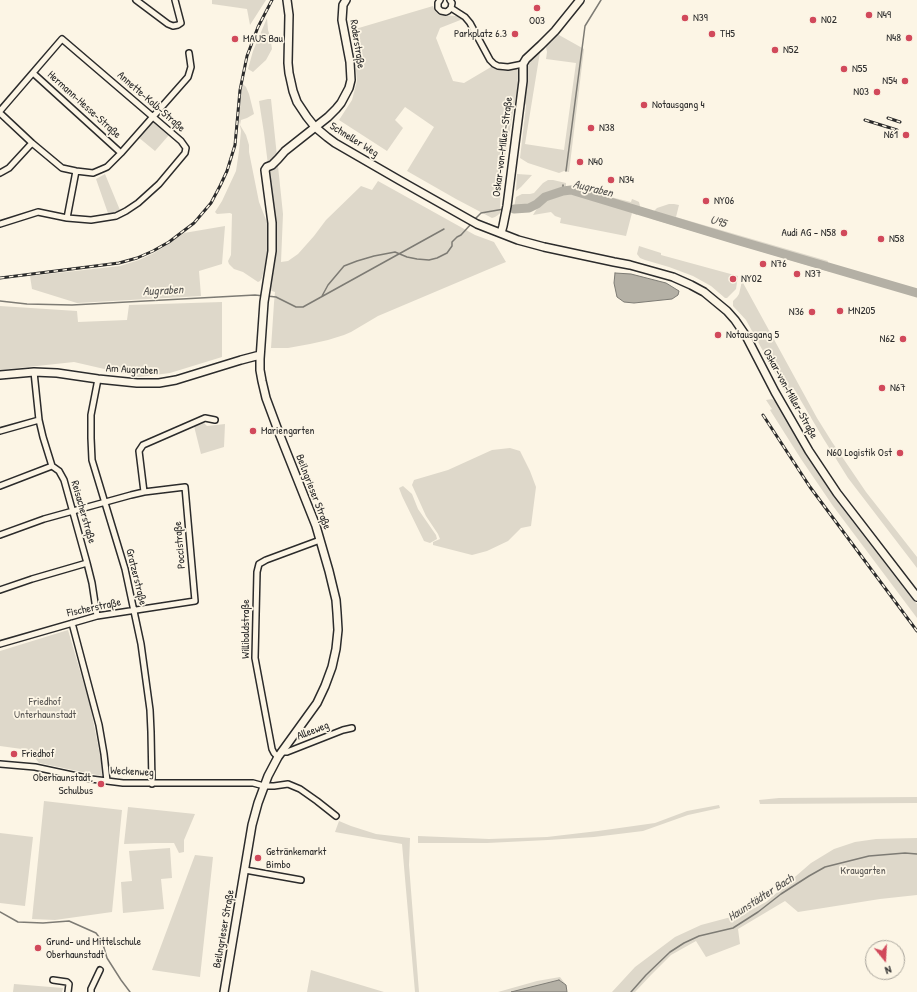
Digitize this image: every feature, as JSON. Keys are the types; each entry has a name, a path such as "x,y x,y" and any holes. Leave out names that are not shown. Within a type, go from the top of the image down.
{"main road":[{"name":"Schneller Weg","path":"287,0 289,15 288,63 293,91 297,102 315,127 335,143 468,220 501,233"},
{"name":"Roderstraße","path":"315,127 336,109 349,88 350,62 342,20 343,5 346,0"},
{"path":"523,64 526,59 555,31 580,0"},
{"name":"Oskar-von-Miller-Straße","path":"523,64 524,78 506,209 501,233 544,247 630,265 673,277 691,284 704,292 722,307 735,320 746,336 809,451 837,492 917,597"},
{"name":"Beilngrieser Straße","path":"224,992 252,825 258,803 271,770 317,703 325,686 332,667 338,630 336,600 320,540 310,511 278,434 266,398 260,370 264,302 272,251 272,223 265,170 278,160 285,151 315,127"},
{"name":"Am Augraben","path":"0,375 34,372 68,374 137,383 165,382 260,355"}],"street":[{"path":"136,0 168,24 173,26 181,23 176,0"},
{"path":"440,0 438,5 439,10 446,12 452,8"},
{"path":"450,0 452,3 452,8 465,17 470,23 490,60 494,64 508,67 523,64"},
{"name":"Annette-Kolb-Straße","path":"0,112 62,39 181,141 186,148 185,153 159,184 138,203 116,216 91,220 68,218 38,212 0,224"},
{"path":"0,112 32,143 62,168 76,172 93,173 106,167 121,153 188,76 191,67 189,53"},
{"name":"Hermann-Hesse-Straße","path":"33,73 121,153"},
{"path":"0,173 9,168 32,143"},
{"path":"68,218 76,172"},
{"name":"Reisacherstraße","path":"34,372 39,420 43,437 52,466 59,471 64,480 92,583 97,616"},
{"name":"Gratzerstraße","path":"98,379 91,415 92,460 125,570 141,644 148,693 151,732 152,784"},
{"path":"0,535 73,511 144,492 139,451 143,445 205,418 215,420"},
{"path":"0,431 39,420"},
{"path":"0,486 52,466"},
{"name":"Poccistraße","path":"144,492 185,487 195,601"},
{"name":"Willibaldstraße","path":"280,755 274,753 272,749 255,658 257,572 259,564 266,560 320,540"},
{"path":"0,590 87,563"},
{"name":"Fischerstraße","path":"0,644 97,616 195,601"},
{"path":"72,623 99,725 107,781"},
{"name":"Alleeweg","path":"280,755 343,730 352,728"},
{"name":"Weckenweg","path":"0,764 35,766 123,784 254,783 264,786 288,784 300,789 336,816"},
{"path":"245,870 301,880"},
{"path":"91,992 100,970"},
{"path":"53,980 67,982 69,984 68,992"}],"green space":[{"path":"212,0 266,0 250,25 247,9 212,4"},
{"path":"433,6 439,15 457,16 463,19 440,28 436,38 453,81 464,83 491,67 504,71 516,69 520,74 501,179 500,213 492,218 407,171 434,127 405,107 395,120 403,128 387,151 339,120 352,100 357,81 352,30"},
{"path":"267,18 272,49 266,60 253,72 248,69 253,51"},
{"path":"557,35 584,49 569,172 564,171 559,173 528,163 520,158 526,106 524,100 528,65 532,58 540,52 525,144 564,150 576,63 546,59 546,47"},
{"path":"242,83 246,87 249,94 254,114 241,120 240,125 246,135 249,145 249,152 259,202 268,225 268,246 265,264 262,278 258,282 243,272 234,269 229,264 228,261 231,255 232,214 217,214 215,212 222,201 236,171 241,131 239,121"},
{"path":"271,99 283,214 281,262 288,261 298,254 326,220 361,186 372,190 378,181 475,235 494,242 506,262 378,316 344,335 328,340 288,348 271,348 275,292 269,289 276,228 259,101"},
{"path":"153,120 169,135 155,151 138,137"},
{"path":"105,174 122,215 110,219 96,179"},
{"path":"517,174 532,175 516,191"},
{"path":"548,180 566,183 566,186 631,202 632,199 639,202 640,206 637,215 632,213 626,236 560,223 561,218 555,216 551,212 533,215 544,197 528,207 514,207 516,197 522,194 534,193 543,183"},
{"path":"669,204 679,205 676,217 828,261 827,265 832,267 830,272 652,219 654,211 657,208"},
{"path":"225,226 222,264 199,271 201,296 77,303 32,289 30,276 120,266 154,253 184,233"},
{"path":"639,246 661,253 661,255 738,276 736,289 727,298 725,298 711,286 693,276 640,258 637,254"},
{"path":"742,281 817,418 866,492 917,557 917,568 848,478 794,389 786,393 746,320 733,306 733,301 739,294"},
{"path":"222,302 222,357 170,373 139,377 74,362 0,370 0,306 77,311 78,322 127,320 129,305"},
{"path":"772,399 776,402 809,459 917,604 917,618 833,506 801,459 770,410 772,409 766,400"},
{"path":"204,423 207,426 225,424 224,447 201,454 194,426"},
{"path":"510,448 520,451 536,487 531,526 521,528 508,541 487,551 472,555 433,545 433,542 440,539 426,516 412,485 414,480 448,470 492,450"},
{"path":"403,486 412,494 418,509 436,535 437,539 430,543 424,541 402,496 399,488"},
{"name":"Friedhof Unterhaunstadt","path":"68,630 90,705 101,760 102,776 39,763 29,750 0,746 0,651"},
{"path":"917,797 917,803 760,804 759,800 779,798"},
{"path":"44,801 122,810 112,912 55,920 32,919"},
{"path":"719,805 720,808 688,815 643,831 594,837 548,840 487,843 418,843 418,836 489,839 547,837 598,831 655,823 687,811"},
{"path":"128,807 195,814 184,840 184,852 179,853 174,843 124,844"},
{"path":"339,821 376,834 410,838 409,865 419,992 415,992 402,844 335,832"},
{"path":"0,833 33,837 25,906 0,903"},
{"name":"Kraugarten","path":"917,838 917,895 880,899 798,912 785,901 738,929 740,944 706,957 696,941 671,955 635,992 612,992 635,967 675,937 701,925 751,910 766,902 811,863 834,849 855,842 876,839"},
{"path":"170,848 172,878 161,879 164,909 123,913 121,882 132,881 129,851"},
{"path":"195,855 213,857 200,977 152,970"},
{"path":"311,970 384,992 307,992"},
{"path":"560,977 566,985 559,980 511,992 498,992 537,981"},
{"path":"14,984 63,988 62,992 13,992"}],"shaded area":[{"path":"615,273 631,274 666,283 679,291 678,295 672,299 634,303 624,302 617,297 614,283"},
{"path":"559,980 566,985 567,992 511,992"}],"waterway":[{"path":"566,171 585,26 601,0"},
{"name":"Augraben","path":"563,185 563,191"},
{"name":"Augraben","path":"508,209 529,208 537,204 545,197 571,190 638,211"},
{"name":"Augraben","path":"514,209 529,208 537,204 545,197 571,190 917,293"},
{"name":"Augraben","path":"475,219 481,213 504,209"},
{"name":"Augraben","path":"653,215 832,269"},
{"name":"Augraben","path":"322,296 328,285 344,266 374,256 395,252 417,259 429,260 437,258 447,253 452,246 452,242 471,224"},
{"name":"Augraben","path":"267,296 276,297 296,307 303,307 444,229"},
{"name":"Augraben","path":"0,301 27,304 72,305 255,295 264,296"},
{"name":"Haunstädter Bach","path":"631,992 670,952 699,936 733,928 758,912 781,894 825,867 869,856 905,853 917,854"},
{"path":"0,912 18,922 43,923 69,921 96,933 102,941 107,958 130,992"}],"railway":[{"path":"0,278 119,263 137,258 169,242 194,223 211,203 227,171 235,145 240,90 247,56 258,27 272,0"},
{"path":"888,118 900,122"},
{"path":"865,120 897,130"},
{"path":"763,415 810,487 917,631"}],"place":[{"name":"O03","path":"537,8"},
{"name":"N49","path":"869,15"},
{"name":"N39","path":"685,18"},
{"name":"N02","path":"813,20"},
{"name":"Parkplatz 6.3","path":"515,34"},
{"name":"TH5","path":"712,34"},
{"name":"N48","path":"909,38"},
{"name":"MAUS Bau","path":"235,39"},
{"name":"N52","path":"775,50"},
{"name":"N55","path":"844,69"},
{"name":"N54","path":"905,81"},
{"name":"N03","path":"877,92"},
{"name":"Notausgang 4","path":"644,105"},
{"name":"N38","path":"591,128"},
{"name":"N61","path":"906,135"},
{"name":"N40","path":"580,162"},
{"name":"N34","path":"611,180"},
{"name":"NY06","path":"706,201"},
{"name":"Audi AG - N58","path":"844,233"},
{"name":"N58","path":"881,239"},
{"name":"N76","path":"763,264"},
{"name":"N37","path":"797,274"},
{"name":"NY02","path":"733,279"},
{"name":"MN205","path":"840,311"},
{"name":"N36","path":"812,312"},
{"name":"Notausgang 5","path":"718,335"},
{"name":"N62","path":"903,339"},
{"name":"N67","path":"882,388"},
{"name":"Mariengarten","path":"253,431"},
{"name":"N60 Logistik Ost","path":"900,453"},
{"name":"Friedhof","path":"14,754"},
{"name":"Oberhaunstadt, Schulbus","path":"101,784"},
{"name":"Getränkemarkt Bimbo","path":"258,858"},
{"name":"Grund- und Mittelschule Oberhaunstadt","path":"38,948"}],"water label":[{"name":"U95","path":"718,222"}]}
